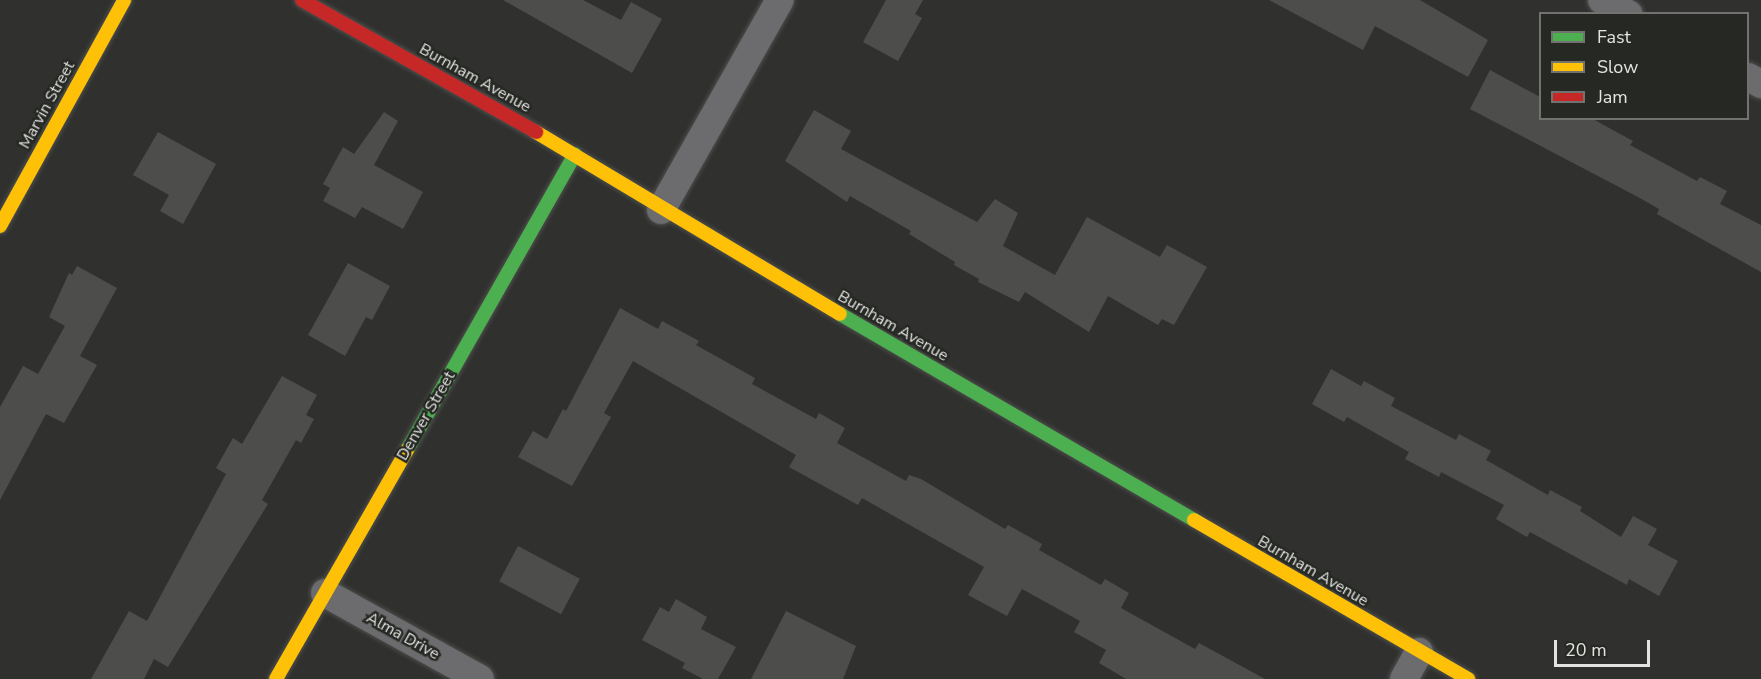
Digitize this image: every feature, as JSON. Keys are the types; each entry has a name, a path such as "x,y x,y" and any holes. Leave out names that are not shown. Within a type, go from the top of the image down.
{"street":[{"name":"Marvin Street","path":"0,226 124,0"},
{"name":"Burnham Avenue","path":"302,0 575,154 661,210 1468,679"},
{"path":"661,210 780,0"},
{"path":"1602,0 1624,12"},
{"name":"Denver Street","path":"276,679 575,154"},
{"name":"Alma Drive","path":"325,593 480,679"},
{"path":"1404,679 1419,652"}],"building":[{"path":"503,0 583,0 621,20 631,2 662,19 632,73"},
{"path":"886,0 923,0 915,14 922,18 898,61 863,42"},
{"path":"1269,0 1420,0 1488,40 1468,77 1375,26 1363,50"},
{"path":"1490,70 1539,96 1539,120 1595,120 1633,141 1630,145 1697,181 1700,177 1727,191 1720,204 1761,225 1761,272 1657,214 1659,209 1638,197 1470,109"},
{"path":"814,110 851,131 841,149 977,222 995,199 1018,213 1003,246 1055,275 1087,217 1160,257 1167,245 1207,267 1174,325 1162,319 1158,325 1108,296 1089,332 1025,292 1019,302 978,282 979,279 954,265 955,262 909,234 911,231 850,196 847,202 785,161"},
{"path":"384,112 398,121 374,165 423,192 403,229 362,207 355,218 323,201 330,188 323,184 343,147 354,154"},
{"path":"158,132 216,164 183,224 160,211 169,195 133,175"},
{"path":"348,263 390,286 372,320 366,317 345,356 308,335"},
{"path":"77,266 117,288 80,356 97,365 64,423 46,414 0,500 0,407 23,366 38,374 65,326 49,317 69,273 72,275"},
{"path":"620,308 658,329 662,321 699,341 696,345 755,378 752,384 816,419 819,413 845,428 837,443 906,481 909,475 921,479 1005,529 1008,525 1042,544 1039,550 1101,585 1105,579 1129,593 1121,608 1195,649 1199,643 1265,679 1126,679 1099,663 1106,650 1074,632 1080,621 1022,589 1007,616 968,595 984,567 862,498 858,505 789,467 796,455 633,361 604,413 611,417 572,486 518,457 533,431 547,439 563,409 566,411"},
{"path":"1331,369 1361,386 1364,381 1395,398 1391,406 1456,440 1459,434 1491,451 1486,460 1548,495 1550,490 1582,507 1580,511 1621,537 1633,516 1657,529 1648,545 1678,561 1659,596 1629,579 1627,585 1530,532 1527,537 1496,519 1504,505 1441,472 1439,477 1405,459 1409,452 1347,417 1344,422 1312,404"},
{"path":"282,376 317,395 306,415 314,419 301,443 296,440 262,500 268,504 168,667 154,659 144,679 91,679 129,611 147,621 226,474 216,468 233,438 242,444"},
{"path":"518,546 580,579 561,614 499,581"},
{"path":"676,599 707,617 701,629 736,647 718,679 703,679 682,668 685,663 642,640 660,607 669,612"},
{"path":"786,611 856,646 843,679 751,679"}],"traffic: fast":[{"path":"407,450 575,154"},
{"path":"840,314 1194,520"}],"traffic: slow":[{"path":"0,226 124,0"},
{"path":"536,132 840,314"},
{"path":"276,679 407,450"},
{"path":"1194,520 1468,679"}],"traffic: jam":[{"path":"302,0 536,132"}]}
